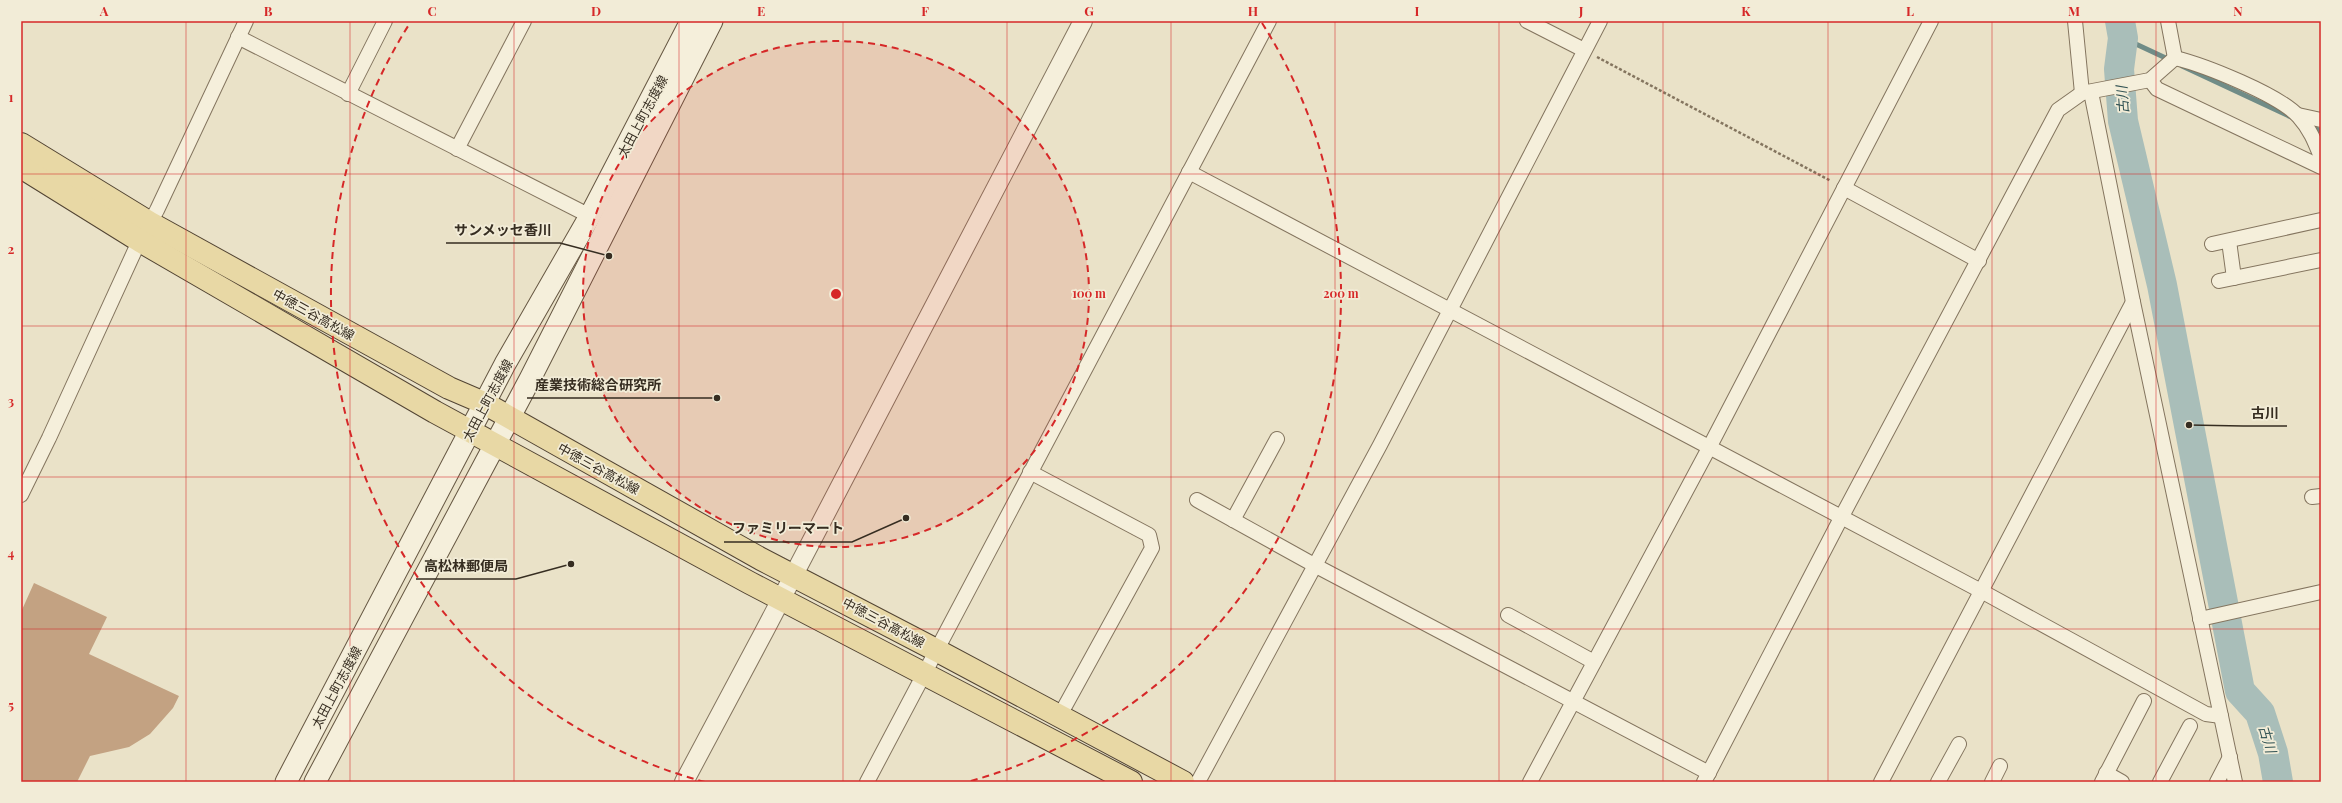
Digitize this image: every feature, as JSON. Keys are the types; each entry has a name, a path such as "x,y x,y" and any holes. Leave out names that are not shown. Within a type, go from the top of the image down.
{"main road":[{"name":"太田上町志度線","path":"286,782 484,403 590,216 691,21"},
{"name":"太田上町志度線","path":"315,782 509,418 712,21"},
{"name":"中徳三谷高松線","path":"24,160 145,232 435,412 471,430 781,599 1131,782"},
{"name":"中徳三谷高松線","path":"145,232 448,388 484,403 793,576 936,650 1183,782"}],"street":[{"path":"21,495 50,438 145,232 246,21"},
{"path":"348,94 385,21"},
{"path":"457,149 524,21"},
{"path":"684,782 1083,21"},
{"path":"867,782 1269,21"},
{"path":"1527,21 1584,50"},
{"path":"1198,782 1316,566 1448,310 1600,21"},
{"path":"1530,782 1709,448 1931,21"},
{"path":"2075,21 2086,92 2133,302 2235,782"},
{"path":"2168,21 2175,58"},
{"path":"238,37 590,216"},
{"path":"1197,500 1316,566 1574,701 1709,779 1841,518 2058,110 2086,92 2150,78 2175,58"},
{"path":"2175,58 2196,63 2276,100 2298,115 2321,120"},
{"path":"2150,78 2157,89 2321,167"},
{"path":"2298,115 2314,139 2321,157"},
{"path":"1190,172 1982,592 2206,714 2222,716"},
{"path":"1844,188 1979,261"},
{"path":"2212,244 2321,220"},
{"path":"2229,241 2234,278"},
{"path":"2219,281 2321,260"},
{"path":"1881,782 2133,302"},
{"path":"1233,520 1277,439"},
{"path":"1030,472 1149,535 1152,548 1059,717"},
{"path":"2200,619 2321,592"},
{"path":"1508,615 1594,662"},
{"path":"2122,782 2104,778 2144,701"},
{"path":"2160,782 2190,726"},
{"path":"1938,782 1959,744"},
{"path":"2217,782 2230,757"},
{"path":"1992,782 2000,766"}],"path":[{"path":"1584,50 1844,188"}],"building":[{"path":"34,583 107,617 89,654 179,696 173,708 150,734 129,747 90,756 77,782 21,782 21,612"}],"waterway":[{"name":"古川","path":"2120,21 2123,38 2119,69 2123,121 2162,285 2240,691 2260,713 2273,753 2278,782"},
{"path":"2123,38 2170,60"},
{"path":"2182,66 2291,117"},
{"path":"2311,127 2321,131"}],"place":[{"name":"サンメッセ香川","path":"609,256"},
{"name":"産業技術総合研究所","path":"717,398"},
{"name":"古川","path":"2189,425"},
{"name":"ファミリーマート","path":"906,518"},
{"name":"高松林郵便局","path":"571,564"}]}
